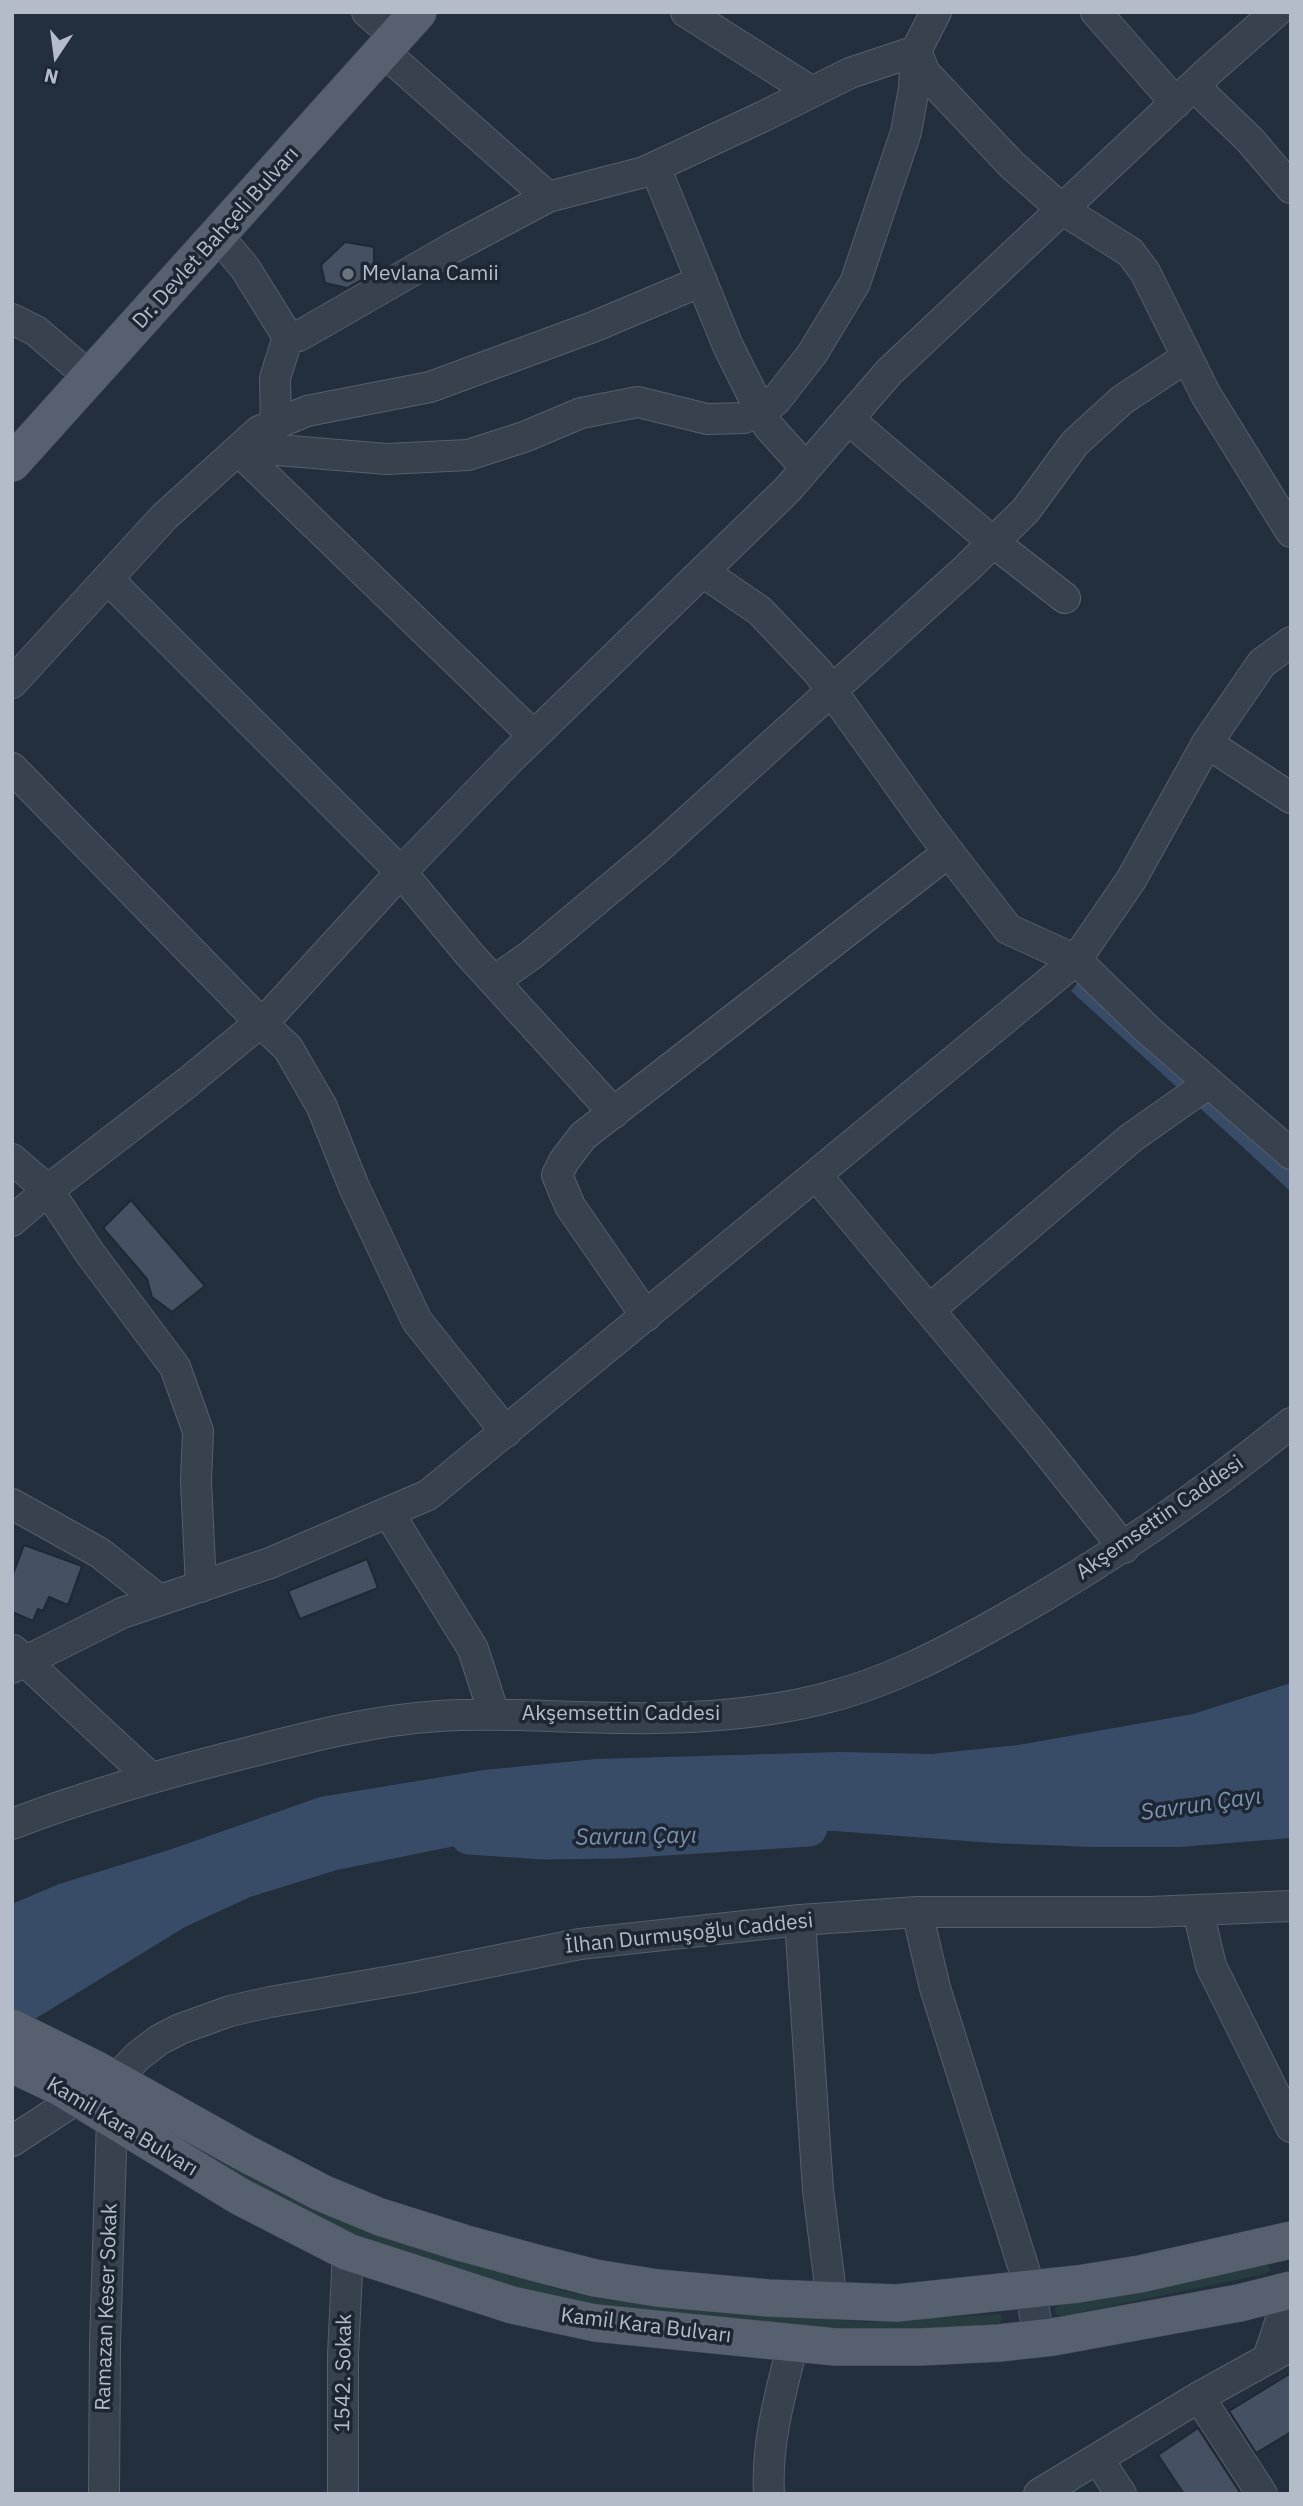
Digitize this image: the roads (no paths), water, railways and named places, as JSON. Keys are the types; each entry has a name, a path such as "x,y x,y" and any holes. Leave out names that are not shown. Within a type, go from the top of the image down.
{"main road":[{"name":"Dr. Devlet Bahçeli Bulvarı","path":"12,463 399,34"},
{"name":"Kamil Kara Bulvarı","path":"12,2028 86,2083 113,2120 249,2202 348,2252 453,2287 559,2316 635,2328 880,2348 999,2343 1039,2338 1131,2324 1291,2290"},
{"name":"Kamil Kara Bulvarı","path":"12,2064 86,2083 245,2154 322,2193 380,2217 463,2243 595,2278 657,2288 768,2298 897,2303 1140,2274 1285,2243"}],"street":[{"path":"367,12 399,34 548,197"},
{"path":"685,12 812,92"},
{"path":"238,450 277,450 387,459 468,455 524,437 581,413 638,402 707,419 744,418 761,412 776,400 812,354 855,283 906,132 914,89 916,51 936,12"},
{"path":"1096,12 1185,94 1250,140 1291,188"},
{"path":"12,1221 274,1011 401,872 534,736 788,489 889,372 1276,12"},
{"path":"288,337 299,335 548,197 644,172 850,73 916,51"},
{"path":"916,51 925,73 1012,164 1063,210 1130,252 1145,272 1206,395 1291,532"},
{"path":"655,167 728,346 768,426 806,468"},
{"path":"218,236 245,268 288,337 275,378 276,424"},
{"path":"12,683 164,517 259,431 307,411 430,387 593,327 702,281"},
{"path":"12,319 36,331 90,377"},
{"path":"494,981 531,956 656,850 871,656 1026,510 1074,443 1122,400 1186,357"},
{"path":"848,419 993,542 1065,598"},
{"path":"238,450 534,736"},
{"path":"704,572 760,611 818,672 1008,929 1076,960 1148,1030 1291,1154"},
{"path":"108,579 401,872 494,981 614,1113"},
{"path":"151,1778 17,1659 122,1613 271,1563 428,1495 1076,960 1131,880 1208,743 1262,663 1291,642"},
{"path":"1208,743 1291,798"},
{"path":"12,768 288,1048 322,1107 354,1187 417,1321 506,1432"},
{"path":"646,1317 570,1206 557,1175 564,1161 583,1136 949,852"},
{"path":"929,1310 1131,1138 1209,1083"},
{"path":"12,1159 48,1190 89,1252 175,1367 198,1432 195,1481 201,1587"},
{"path":"816,1175 1037,1439 1124,1548"},
{"name":"Akşemsettin Caddesi","path":"12,1824 71,1802 151,1778 357,1727 437,1716 494,1714 628,1718 708,1716 766,1710 818,1700 867,1686 931,1660 1124,1548 1179,1510 1291,1423"},
{"path":"12,1504 100,1553 159,1600"},
{"path":"388,1512 473,1648 494,1714"},
{"name":"İlhan Durmuşoğlu Caddesi","path":"12,2141 86,2083 138,2056 159,2040 180,2029 230,2011 271,2001 409,1978 580,1944 800,1920 917,1912 1198,1910 1291,1906"},
{"path":"1198,1910 1211,1966 1291,2127"},
{"path":"917,1912 935,1989 1030,2288 1039,2338"},
{"path":"800,1920 818,2190 832,2301"},
{"name":"Ramazan Keser Sokak","path":"104,2494 105,2344 113,2120"},
{"name":"1542. Sokak","path":"343,2494 343,2354 348,2252"},
{"path":"1039,2494 1279,2352 1291,2290"},
{"path":"769,2494 770,2448 774,2422 793,2343"},
{"path":"1199,2397 1262,2494"},
{"path":"1098,2459 1121,2494"}],"water":[{"path":"1084,975 1180,1071 1291,1169 1291,1192 1071,991"},
{"path":"1291,1683 1291,1838 1180,1847 1092,1847 993,1843 835,1831 655,1830 553,1834 455,1846 337,1870 250,1897 185,1927 12,2033 12,1904 59,1884 169,1850 320,1797 484,1770 596,1759 841,1752 931,1754 1018,1745 1193,1714"}],"waterway":[{"name":"Savrun Çayı","path":"469,1836 544,1841 617,1840 809,1828"}],"place":[{"name":"Mevlana Camii","path":"348,274"}]}
